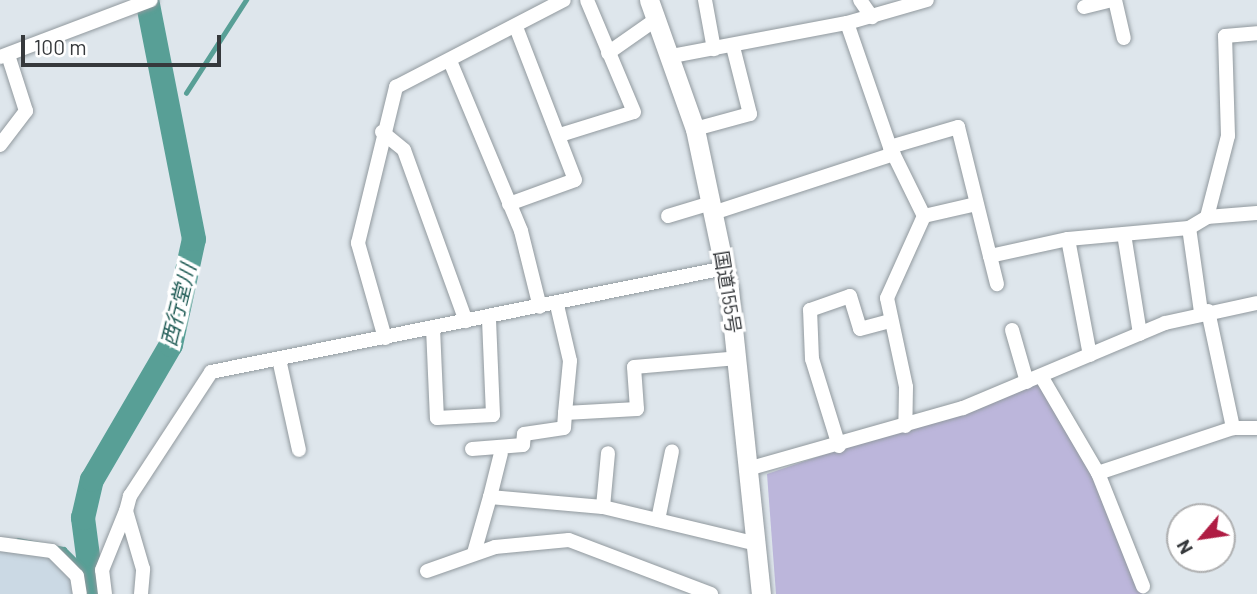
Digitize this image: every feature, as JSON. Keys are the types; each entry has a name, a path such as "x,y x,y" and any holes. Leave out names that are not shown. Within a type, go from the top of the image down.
{"highway":[{"name":"国道155号","path":"649,0 672,56 695,129 725,268 751,468 761,594"}],"street":[{"path":"0,145 26,111 4,56 151,0"},
{"path":"385,338 358,243 382,132 396,87 564,0"},
{"path":"559,135 634,112 587,0"},
{"path":"705,0 714,49"},
{"path":"860,0 872,18"},
{"path":"672,56 733,47 872,18 927,0"},
{"path":"1084,7 1113,0 1124,38"},
{"path":"608,53 658,18"},
{"path":"847,23 892,150 924,216"},
{"path":"509,204 575,180 516,27"},
{"path":"1207,217 1228,136 1225,36 1257,33"},
{"path":"695,129 750,114 733,47"},
{"path":"450,61 509,204 540,307"},
{"path":"668,216 712,208 958,127 997,284"},
{"path":"382,132 404,150 466,321"},
{"path":"924,216 976,204"},
{"path":"905,426 906,387 887,298 924,216"},
{"path":"990,256 1068,239 1189,228 1207,217 1256,218"},
{"path":"1189,228 1205,312 1233,428"},
{"path":"1124,234 1140,334"},
{"path":"1068,239 1090,355"},
{"path":"106,594 102,570 126,510 149,463 211,372 557,305 725,268"},
{"path":"839,446 812,359 810,310 850,296 860,329 890,321"},
{"path":"751,468 905,426 1027,382 1140,334 1205,312 1257,303"},
{"path":"472,449 523,445 524,435 564,428 570,361 557,305"},
{"path":"433,328 437,418 494,415 489,318"},
{"path":"1012,330 1027,382"},
{"path":"565,413 637,409 634,367 738,358"},
{"path":"279,359 294,407 299,450"},
{"path":"1041,376 1098,473 1143,586"},
{"path":"1098,473 1233,428 1257,428"},
{"path":"658,520 672,451"},
{"path":"474,553 501,453"},
{"path":"603,507 608,453"},
{"path":"490,497 603,507 757,544"},
{"path":"126,510 141,556 141,594"},
{"path":"427,571 474,553 583,542 676,587 711,594"},
{"path":"0,544 52,551 77,576 80,594"}],"shaded area":[{"path":"1038,382 1095,474 1143,594 776,594 767,474"},
{"path":"0,548 36,550 64,564 77,594 0,594"}],"waterway":[{"name":"西行堂川","path":"93,594 83,518 92,480 171,345 194,239 147,0"},
{"path":"186,93 246,0"},
{"path":"18,540 64,549 89,574"}]}
